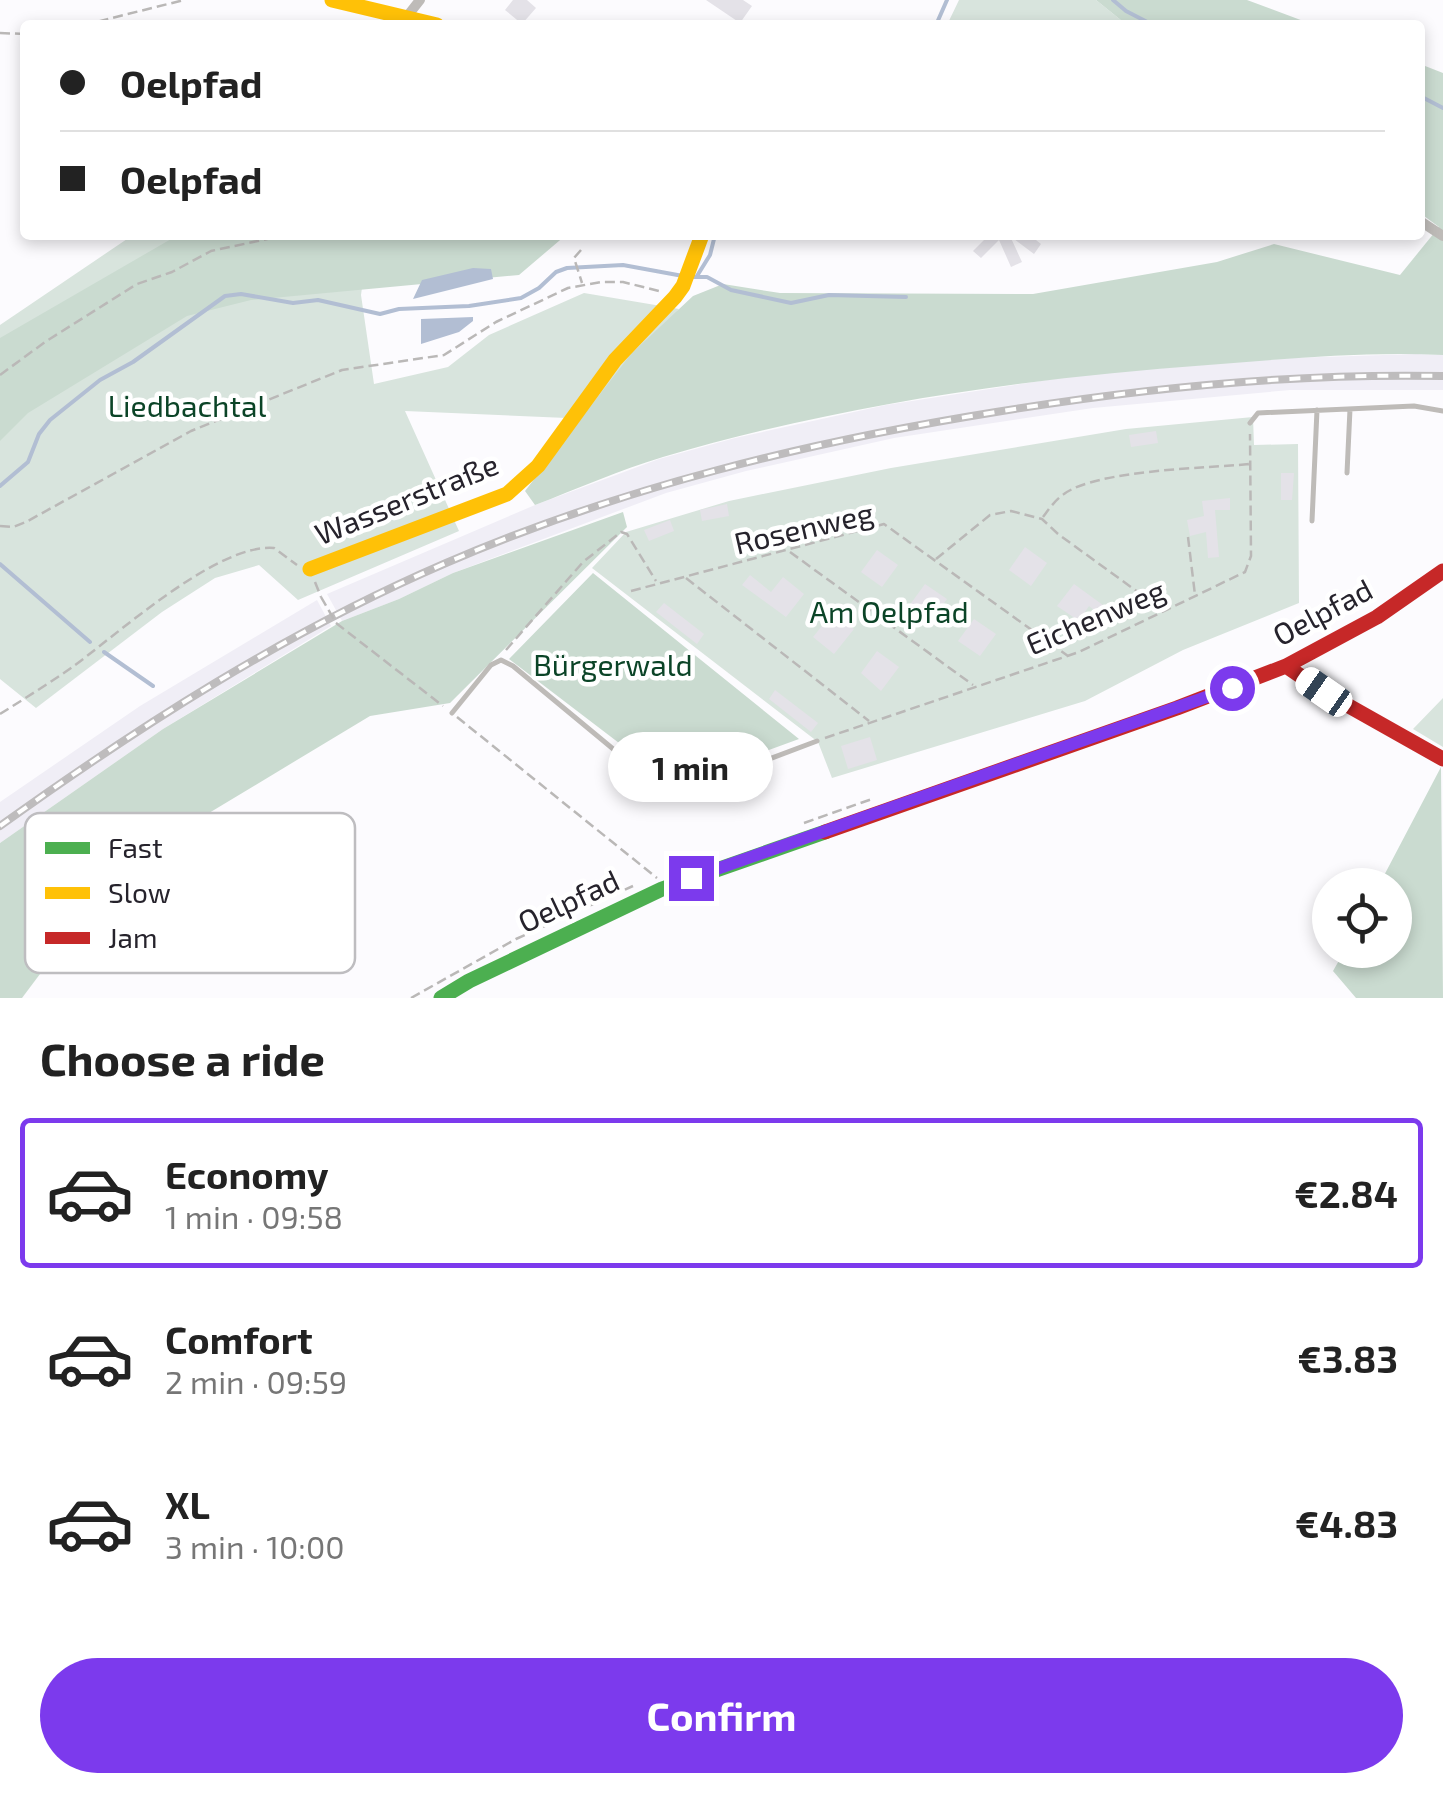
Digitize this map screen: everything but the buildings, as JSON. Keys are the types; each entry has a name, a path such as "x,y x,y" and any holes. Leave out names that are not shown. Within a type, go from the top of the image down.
{"street":[{"path":"332,0 410,20"},
{"path":"405,19 420,0"},
{"name":"Wasserstraße","path":"310,568 491,500 518,486 615,360 678,292 700,240"},
{"name":"Oelpfad","path":"441,998 662,889 1286,666 1377,617 1443,570"},
{"path":"1286,666 1324,692 1443,759"}],"lane":[{"path":"1250,423 1258,413 1414,406 1443,411"},
{"path":"1312,520 1317,410"},
{"path":"1347,473 1350,410"},
{"path":"452,713 491,665 500,660 653,782 682,792 817,741"}],"path":[{"path":"104,20 184,0"},
{"path":"0,375 136,284 172,272 210,251 262,240"},
{"path":"581,250 574,258 582,285"},
{"path":"0,526 26,522 225,415 342,370 444,356 528,305 582,285 624,282 678,292"},
{"name":"Eichenweg","path":"817,741 1068,656 1241,575 1250,564 1250,423"},
{"path":"1042,519 1065,492 1080,486 1111,478 1250,464"},
{"path":"935,560 990,514 1011,511 1042,519 1153,603 1160,613"},
{"name":"Rosenweg","path":"631,590 884,524 1068,656"},
{"path":"500,660 582,562 621,532 627,534 657,583"},
{"path":"1188,537 1195,597"},
{"name":"Wasserstraße","path":"0,714 70,668 176,588 241,553 274,548 298,566 310,568"},
{"path":"788,552 976,687"},
{"path":"685,577 870,722"},
{"name":"Wasserstraße","path":"322,597 336,624 656,877"},
{"path":"411,998 516,938 640,884"}],"shaded area":[{"path":"1443,355 1443,390 1290,390 1093,408 894,438 666,493 453,573 342,621 327,594 535,505 659,459 735,438 886,405 1086,374 1289,358"},
{"path":"317,600 331,626 163,729 43,813 25,813 25,826 0,843 0,802 140,706"}],"green space":[{"path":"959,0 1096,0 1121,20 949,20"},
{"path":"1096,0 1247,0 1301,20 1121,20"},
{"path":"1425,66 1443,73 1443,355 1296,358 1070,378 933,396 729,439 647,462 535,505 525,491 631,354 693,296 723,284 780,293 1033,294 1217,262 1274,244 1400,275 1439,227 1425,217"},
{"name":"Liedbachtal","path":"126,240 450,240 365,265 361,295 374,384 448,367 489,335 584,293 679,309 590,419 405,411 459,531 298,600 259,565 215,578 162,612 36,708 0,679 0,325"},
{"path":"169,240 560,240 519,275 251,300 187,316 28,413 0,441 0,338"},
{"name":"Am Oelpfad","path":"1253,417 1254,445 1298,444 1299,603 1183,650 1085,701 832,778 818,742 592,568 626,532 729,501 891,468 1126,429"},
{"path":"623,512 627,527 450,703 370,716 209,813 43,813 163,729 342,621 453,573"},
{"name":"Bürgerwald","path":"593,573 799,739 674,785 509,659"},
{"path":"1443,698 1443,747 1413,729"},
{"path":"1441,767 1443,998 1356,998 1333,971 1412,968 1412,868 1388,868"},
{"path":"25,826 25,973 41,973 22,998 0,998 0,843"}],"water":[{"path":"473,268 491,269 493,279 413,299 422,280"},
{"path":"473,317 459,332 421,344 421,319"}],"waterway":[{"path":"938,20 947,0"},
{"path":"1113,0 1143,20"},
{"path":"1425,99 1443,108"},
{"path":"697,276 714,240"},
{"path":"0,486 28,462 39,434 50,420 100,380 133,362 225,296 241,294 293,303 318,300 380,314 521,298 567,268 623,265 683,276"},
{"path":"692,277 707,277 731,290 791,303 829,295 906,297"},
{"path":"0,564 90,642"},
{"path":"104,652 153,686"}],"railway":[{"path":"0,826 216,682 329,619 512,536 648,490 786,453 1051,403 1275,380 1443,376"}],"traffic: fast":[{"path":"441,998 662,889 825,832"}],"traffic: slow":[{"path":"332,0 416,20"},
{"path":"310,569 507,494 538,466 615,360 675,297 700,240"}],"traffic: jam":[{"path":"825,832 1286,666 1377,617 1443,571"},
{"path":"1286,666 1324,692 1443,759"}],"route":[{"path":"691,878 1232,688"}]}
